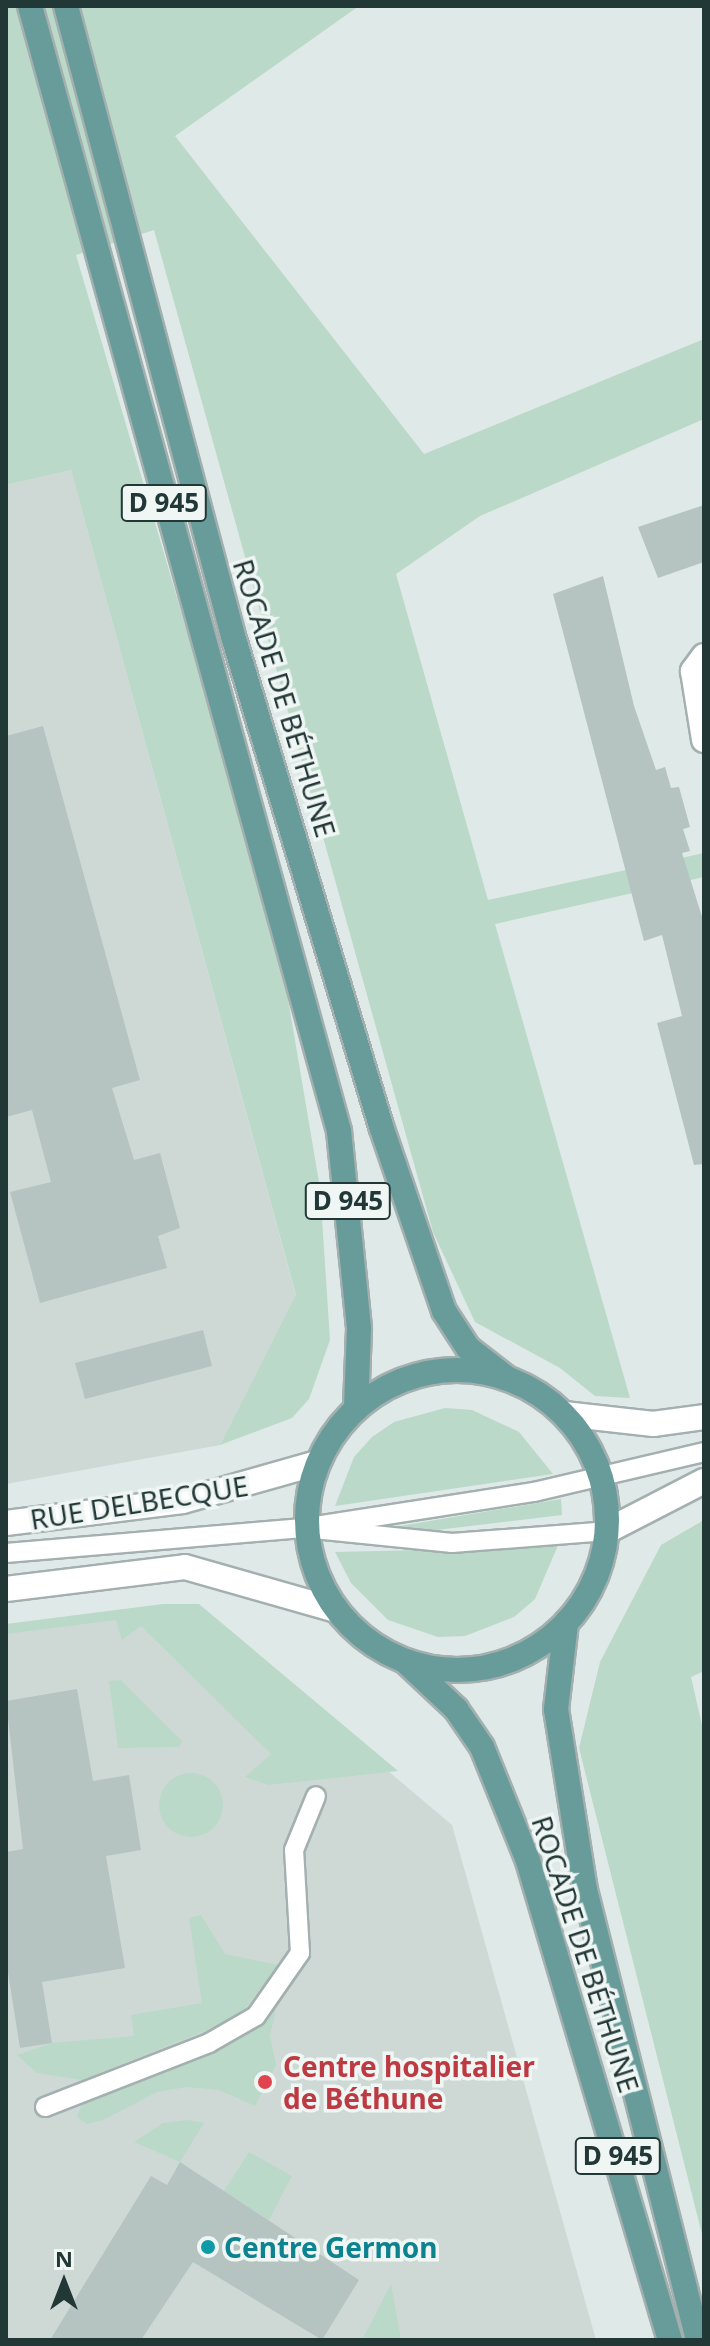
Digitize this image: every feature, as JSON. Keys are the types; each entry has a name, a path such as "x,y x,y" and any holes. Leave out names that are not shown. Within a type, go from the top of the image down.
{"main road":[{"name":"D 945","path":"30,6 339,1131 359,1329 356,1408"},
{"name":"ROCADE DE BÉTHUNE","path":"66,6 233,636 381,1126 444,1311 468,1348 507,1378 564,1414"},
{"path":"507,1378 427,1373 356,1408 317,1463 303,1528 336,1610 367,1640 404,1661 438,1669 485,1667 539,1645 566,1623 598,1572 607,1531 602,1477 564,1414"},
{"name":"ROCADE DE BÉTHUNE","path":"566,1623 556,1709 585,1890 698,2340"},
{"name":"ROCADE DE BÉTHUNE","path":"404,1661 456,1709 482,1747 528,1861 670,2340"}],"street":[{"path":"704,656 693,671 704,740"},
{"path":"564,1414 653,1424 704,1417"},
{"name":"RUE DELBECQUE","path":"6,1523 183,1501 317,1463"},
{"path":"607,1531 704,1481"},
{"path":"6,1589 185,1567 336,1610"}],"lane":[{"path":"6,1553 303,1528 602,1477 704,1452"},
{"path":"303,1528 452,1543 607,1531"},
{"path":"45,2107 209,2043 256,2016 300,1953 294,1850 316,1796"}],"shaded area":[{"path":"71,470 296,1296 220,1445 6,1484 6,485"},
{"name":"Centre hospitalier de Béthune","path":"195,1608 452,1825 596,2340 6,2340 6,1631"}],"green space":[{"path":"6,6 359,6 175,136 424,454 704,339 704,419 480,516 396,574 488,900 704,853 704,877 495,924 630,1398 595,1396 560,1368 475,1322 433,1232 154,230 76,255 278,940 320,1188 330,1340 309,1399 292,1418 220,1445 296,1295 71,470 6,485"},
{"path":"445,1408 472,1410 519,1432 553,1474 335,1506 354,1457 372,1437 394,1422"},
{"path":"561,1499 562,1515 420,1532 388,1528"},
{"path":"704,1520 704,1671 691,1677 704,1734 704,2242 579,1748 600,1662 661,1545"},
{"path":"562,1536 535,1599 514,1617 465,1636 438,1637 388,1620 351,1583 335,1552 503,1548"},
{"path":"163,1604 199,1604 398,1771 268,1785 245,1777 271,1754 141,1626 122,1640 116,1620 6,1634 6,1624"},
{"path":"121,1680 182,1741 179,1747 118,1748 109,1681"},
{"path":"191,1773 209,1779 217,1787 223,1805 217,1823 209,1831 191,1837 173,1831 165,1823 159,1805 165,1787 173,1779"},
{"path":"201,1915 225,1954 278,1965 238,2018 82,2080 37,2073 17,2055 52,2043 134,2036 131,2015 202,2003 189,1918"},
{"path":"276,2009 270,2035 276,2065 255,2106 219,2090 187,2087 157,2092 103,2120 87,2124 77,2117 84,2098 219,2046"},
{"path":"187,2120 204,2123 180,2162 134,2142 163,2123"},
{"path":"249,2152 292,2176 269,2220 224,2191"},
{"path":"391,2284 401,2340 362,2340"}],"building":[{"path":"704,505 704,562 658,578 638,527"},
{"path":"603,576 634,706 656,770 665,767 671,788 679,787 690,827 683,829 690,851 682,853 704,923 704,1164 694,1165 657,1023 682,1016 662,935 644,941 553,594"},
{"path":"43,726 140,1080 112,1088 134,1160 160,1153 180,1228 158,1236 167,1268 40,1303 10,1192 51,1182 32,1110 6,1117 6,736"},
{"path":"203,1330 212,1366 85,1399 75,1363"},
{"path":"77,1689 93,1781 129,1775 141,1850 106,1856 125,1968 42,1982 52,2043 20,2048 6,1960 6,1852 23,1849 6,1701"},
{"name":"Centre Germon","path":"180,2162 359,2280 322,2340 193,2262 141,2340 50,2340 151,2176 167,2185"}],"place":[{"name":"Centre hospitalier de Béthune","path":"265,2082"},
{"name":"Centre Germon","path":"208,2247"}]}
